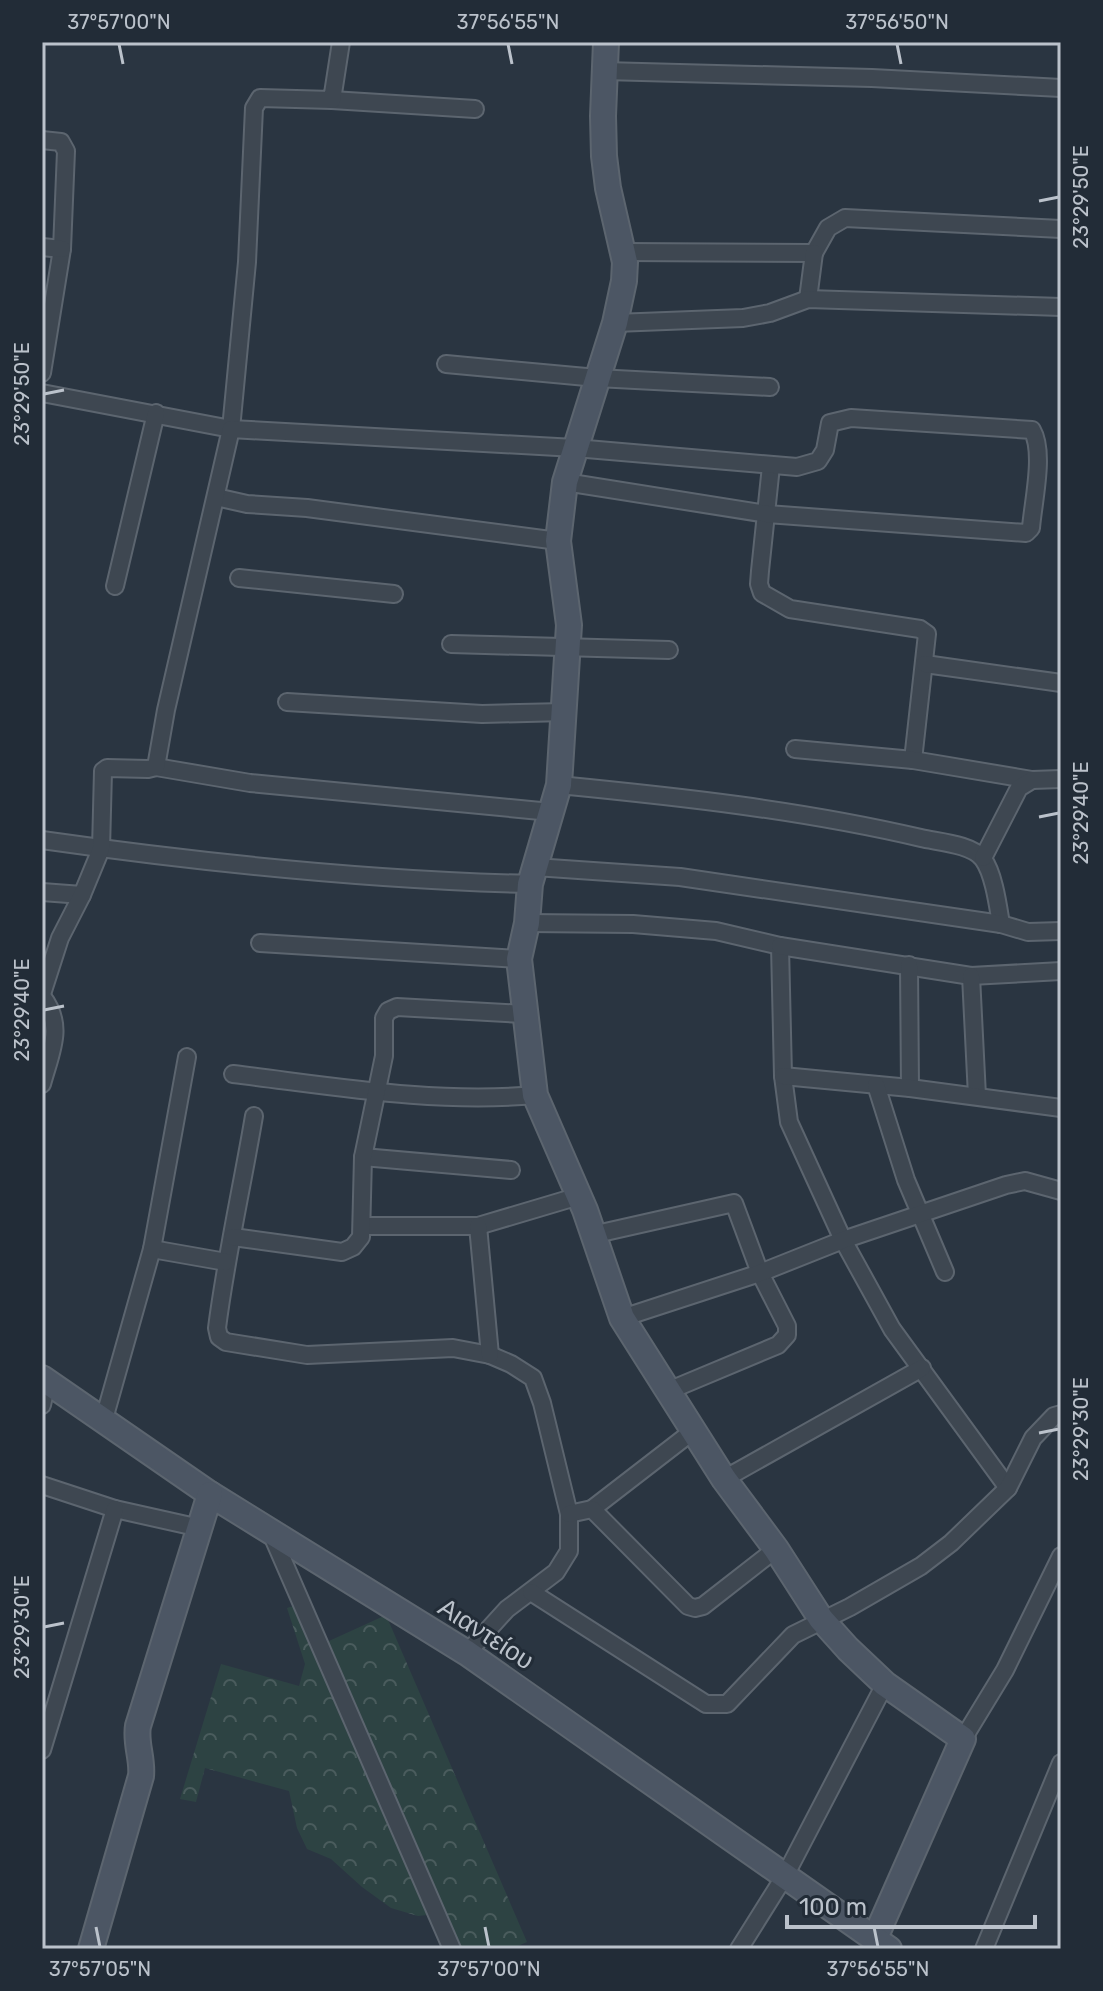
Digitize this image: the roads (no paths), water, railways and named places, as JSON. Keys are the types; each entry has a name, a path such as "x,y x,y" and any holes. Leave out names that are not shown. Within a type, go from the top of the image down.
{"street":[{"path":"332,100 341,42"},
{"path":"606,42 604,156 623,252 624,281 615,323 565,482 558,541 569,625 559,785 533,876 519,959 535,1095 579,1196 622,1318 724,1479 776,1549 821,1619 848,1649 885,1684 963,1739"},
{"path":"604,71 872,78 1061,88"},
{"path":"156,767 166,710 231,429 247,262 254,108 260,98 475,109"},
{"path":"42,140 61,142 66,151 62,249 45,335 42,373"},
{"path":"808,299 814,253 828,228 845,218 1061,229"},
{"path":"42,247 62,249"},
{"path":"623,252 814,253"},
{"path":"615,323 743,318 770,313 808,299 1061,307"},
{"path":"446,364 597,378 770,387"},
{"path":"42,393 231,429 575,448 771,466 797,467 818,461 825,450 830,423 851,418 1032,430 1037,438 1031,528 1026,533 767,514 565,482"},
{"path":"115,586 156,413"},
{"path":"771,466 759,584 767,597 790,609 920,629 927,634 913,760"},
{"path":"216,497 247,504 307,508 558,541"},
{"path":"239,578 394,594"},
{"path":"451,644 669,650"},
{"path":"925,664 1061,683"},
{"path":"287,702 482,714 565,712"},
{"path":"795,749 913,760 1032,780 1061,779"},
{"path":"42,1084 56,1033 53,1015 42,995 60,938 101,849 103,771 107,768 156,767 250,783 551,812"},
{"path":"983,858 1019,788 1032,780"},
{"path":"559,785 724,801 864,825 966,849 983,858 995,892 1001,924"},
{"path":"42,840 324,874 425,881 533,876 680,877 1001,924 1028,932 1061,931"},
{"path":"42,892 82,895"},
{"path":"527,923 633,924 716,931 780,946 971,976 1061,971"},
{"path":"260,943 519,959"},
{"path":"780,946 783,1076 789,1122 843,1240 892,1329 1008,1488"},
{"path":"909,965 910,1088"},
{"path":"971,976 977,1096"},
{"path":"233,1237 342,1252 353,1247 361,1237 363,1157 384,1056 384,1018 388,1011 397,1007 524,1014"},
{"path":"104,1419 152,1249 187,1057"},
{"path":"233,1074 377,1092 493,1099 535,1095"},
{"path":"783,1076 910,1088 1061,1108"},
{"path":"876,1085 919,1215 945,1272"},
{"path":"254,1116 226,1262 217,1328 219,1337 226,1342 307,1355 453,1348 490,1355 533,1378 569,1514 569,1551 556,1572 507,1609 467,1653"},
{"path":"363,1157 511,1170"},
{"path":"622,1318 760,1273 843,1240 1006,1185 1025,1181 1061,1191"},
{"path":"362,1226 478,1226 579,1196"},
{"path":"592,1235 734,1203 760,1273 787,1326 787,1335 778,1345 668,1391"},
{"path":"478,1226 490,1355"},
{"path":"152,1249 226,1262"},
{"path":"724,1479 922,1368"},
{"name":"Αιαντείου","path":"44,1388 104,1419 210,1494 467,1653 786,1874 878,1945"},
{"path":"531,1592 706,1704 727,1704 793,1635 850,1607 921,1566 951,1543 1008,1488 1033,1438 1054,1416 1061,1414"},
{"path":"569,1514 592,1509 693,1431"},
{"path":"42,1485 115,1509 200,1528"},
{"path":"91,1949 141,1776 138,1726 210,1494"},
{"path":"42,1750 115,1509"},
{"path":"592,1509 688,1606 695,1608 703,1606 776,1549"},
{"path":"271,1533 452,1949"},
{"path":"878,1945 963,1739 1005,1670 1061,1556"},
{"path":"739,1949 786,1874 885,1684"},
{"path":"984,1949 1061,1763"}]}
